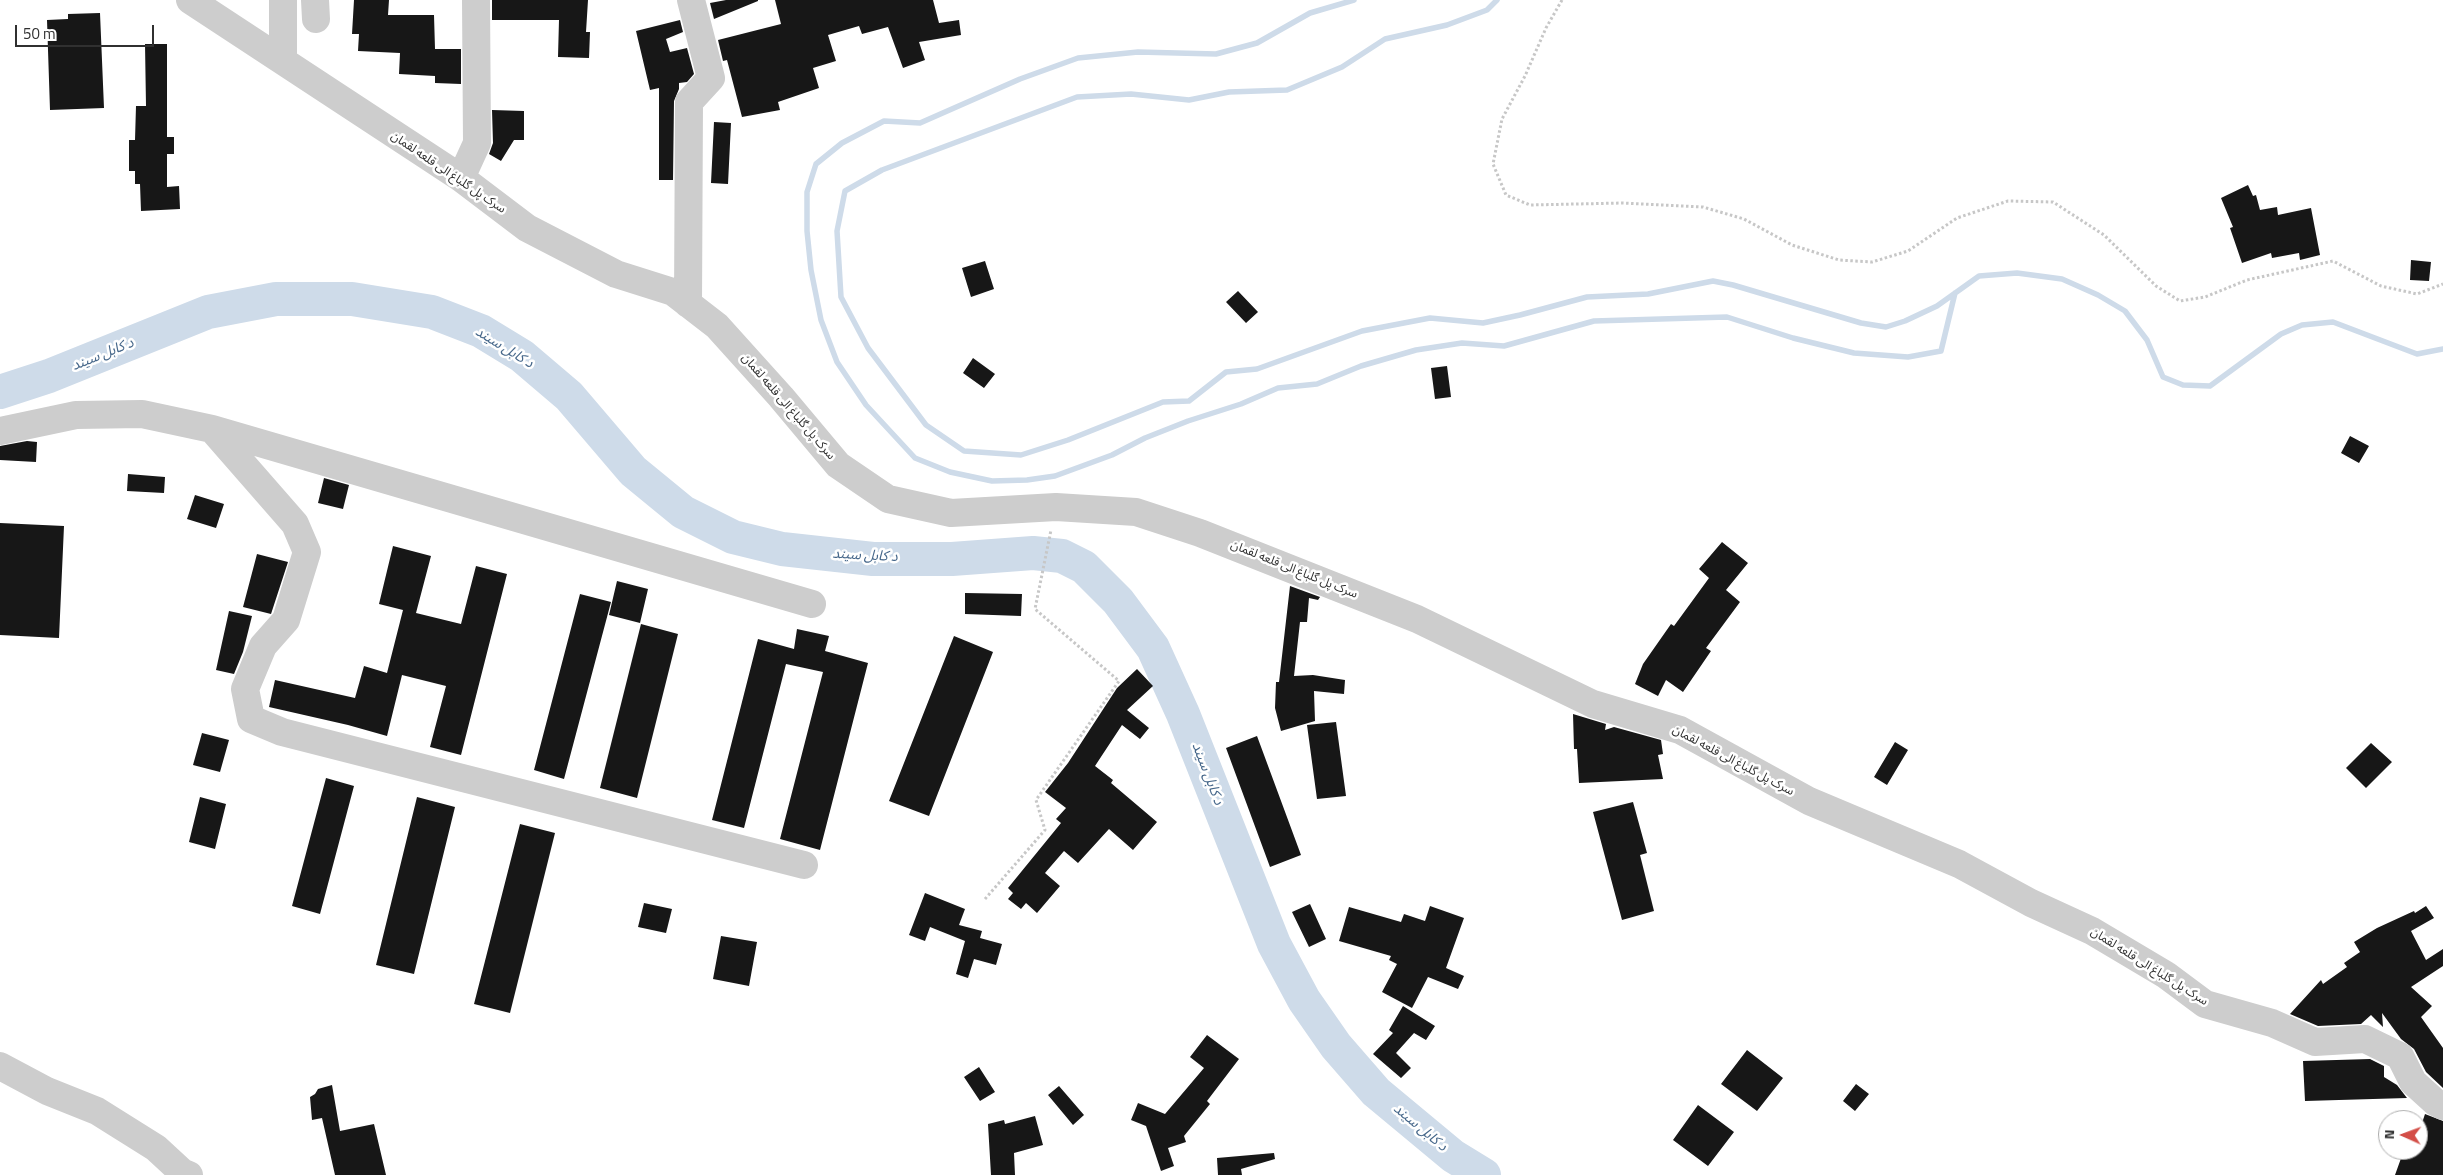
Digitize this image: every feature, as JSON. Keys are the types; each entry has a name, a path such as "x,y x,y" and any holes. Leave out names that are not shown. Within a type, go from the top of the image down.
{"street":[{"name":"سرک پل گلباغ الی قلعه لقمان","path":"190,0 461,178 528,228 616,274 673,292 717,326 781,397 838,465 888,499 951,513 1056,507 1136,512 1200,533 1416,619 1593,704 1680,730 1809,801 1959,864 2031,902 2092,931 2166,975 2205,1004 2272,1023 2316,1042 2365,1039 2400,1056 2413,1082 2440,1102"},
{"path":"283,0 283,60"},
{"path":"461,178 477,143 476,0"},
{"path":"688,304 689,102 711,78 691,0"},
{"path":"0,431 76,415 142,414 212,429 812,604"},
{"path":"212,429 295,524 307,552 286,620 263,646 245,689 250,719 282,732 804,866"},
{"path":"0,1066 48,1092 98,1111 156,1148 182,1172 189,1175"}],"path":[{"path":"1562,0 1546,28 1525,76 1502,119 1493,164 1506,195 1530,205 1623,203 1703,207 1744,219 1802,248 1839,260 1872,262 1908,251 1957,218 1965,215 2008,201 2054,202 2104,235 2156,286 2180,301 2205,297 2247,280 2333,261 2381,286 2417,294 2443,284"},
{"path":"985,899 1045,830 1036,800 1119,681 1035,609 1056,507"}],"building":[{"path":"354,0 389,0 388,15 434,15 435,49 461,49 461,84 435,83 435,76 399,74 400,53 358,51 359,34 352,34"},
{"path":"492,0 588,0 586,32 590,32 589,58 558,57 559,20 492,20"},
{"path":"726,0 758,1 714,19 710,3"},
{"path":"775,0 933,0 939,23 959,20 961,35 919,42 925,60 903,68 888,27 862,34 859,26 828,35 836,61 813,68 819,88 778,102 780,110 742,117 727,60 723,61 718,40 781,24"},
{"path":"100,13 104,108 50,110 47,20 68,19 68,14"},
{"path":"680,20 683,32 666,39 670,52 687,48 694,74 687,82 679,83 679,89 674,101 673,180 659,180 659,88 650,90 636,31"},
{"path":"145,44 167,44 167,137 174,137 174,154 167,154 167,187 179,186 180,209 141,211 140,184 135,184 135,171 129,171 129,140 135,140 136,106 146,106"},
{"path":"492,110 524,111 524,140 514,140 501,161 489,154 493,143"},
{"path":"714,122 731,123 728,184 711,183"},
{"path":"2248,185 2253,196 2256,195 2260,210 2277,207 2278,215 2311,208 2320,255 2300,260 2299,253 2272,258 2271,253 2242,263 2230,228 2233,227 2221,198"},
{"path":"2411,260 2431,262 2429,281 2410,280"},
{"path":"985,261 994,289 971,297 962,268"},
{"path":"1238,291 1258,312 1246,323 1226,302"},
{"path":"973,358 995,374 984,388 963,373"},
{"path":"1447,366 1451,397 1435,399 1431,368"},
{"path":"2350,436 2369,446 2359,463 2341,453"},
{"path":"27,441 37,442 36,462 0,460 0,446"},
{"path":"128,474 165,477 164,493 127,491"},
{"path":"324,478 349,485 343,509 318,503"},
{"path":"195,495 224,504 216,528 187,519"},
{"path":"0,523 64,526 59,638 0,635"},
{"path":"1722,542 1748,563 1726,590 1740,602 1706,648 1711,651 1683,692 1666,680 1658,696 1635,684 1643,664 1671,624 1674,626 1709,578 1699,569"},
{"path":"393,546 431,556 416,613 461,624 476,566 507,574 461,755 430,747 446,686 402,675 387,736 269,707 275,680 355,698 364,666 387,673 403,610 379,604"},
{"path":"257,554 288,562 271,614 243,607"},
{"path":"617,581 648,589 640,623 609,615"},
{"path":"1290,586 1320,597 1318,600 1309,598 1307,622 1300,622 1294,676 1313,675 1345,680 1344,694 1314,691 1315,721 1281,731 1275,708 1276,682 1279,682"},
{"path":"965,593 1022,594 1021,616 965,614"},
{"path":"580,594 611,602 564,779 534,770"},
{"path":"229,611 252,616 243,652 234,674 216,670"},
{"path":"641,624 678,634 637,798 600,788"},
{"path":"797,629 829,636 825,651 868,663 820,850 780,839 823,672 786,664 744,828 712,820 758,639 794,649"},
{"path":"954,636 993,652 929,816 889,801"},
{"path":"1137,669 1153,686 1127,710 1149,728 1140,739 1122,725 1095,766 1113,780 1111,783 1157,822 1133,850 1109,829 1078,863 1064,851 1045,873 1060,886 1037,913 1026,903 1021,909 1008,899 1013,893 1008,888 1061,823 1056,819 1066,808 1045,792 1068,763 1117,688"},
{"path":"1573,714 1606,724 1605,730 1614,727 1661,740 1663,754 1658,755 1663,779 1579,783 1577,749 1574,749"},
{"path":"1336,722 1346,796 1317,799 1307,725"},
{"path":"202,733 229,740 220,772 193,765"},
{"path":"1257,736 1301,855 1270,867 1226,748"},
{"path":"1895,742 1908,750 1887,785 1874,777"},
{"path":"2371,743 2392,762 2366,788 2346,768"},
{"path":"326,778 354,786 320,914 292,906"},
{"path":"200,797 226,804 215,849 189,842"},
{"path":"417,797 455,807 414,974 376,965"},
{"path":"1633,802 1647,853 1640,855 1654,911 1622,920 1593,812"},
{"path":"520,824 555,833 510,1013 474,1004"},
{"path":"925,893 965,909 959,925 982,931 980,938 1002,944 996,965 974,959 968,978 956,974 965,941 930,927 925,941 909,935"},
{"path":"644,903 672,909 666,933 638,927"},
{"path":"1310,904 1326,939 1309,947 1292,912"},
{"path":"1430,906 1464,918 1446,968 1464,976 1458,989 1428,977 1412,1008 1382,992 1397,964 1389,960 1391,956 1339,941 1349,907 1401,922 1404,914 1425,921"},
{"path":"2426,906 2434,918 2411,931 2426,960 2443,949 2443,966 2411,987 2432,1006 2421,1017 2443,1048 2443,1088 2426,1072 2414,1049 2401,1039 2382,1013 2383,1027 2371,1015 2361,1024 2318,1026 2290,1014 2321,980 2323,984 2347,967 2344,963 2360,952 2354,942 2377,928 2414,911 2415,913"},
{"path":"721,936 757,942 749,986 713,979"},
{"path":"1403,1006 1435,1026 1426,1040 1414,1033 1396,1053 1411,1068 1401,1078 1373,1054 1393,1033 1389,1030"},
{"path":"1207,1035 1239,1059 1207,1101 1210,1104 1184,1136 1186,1142 1168,1148 1174,1166 1161,1171 1146,1126 1131,1120 1138,1103 1165,1114 1204,1068 1190,1057"},
{"path":"1747,1050 1783,1078 1757,1111 1721,1084"},
{"path":"2370,1059 2384,1066 2384,1077 2397,1085 2407,1098 2305,1101 2303,1061"},
{"path":"979,1067 995,1092 980,1101 964,1077"},
{"path":"1856,1084 1869,1094 1855,1111 1843,1101"},
{"path":"332,1085 340,1131 374,1124 386,1175 335,1175 322,1118 312,1120 310,1097 318,1089"},
{"path":"1059,1086 1084,1115 1073,1125 1048,1095"},
{"path":"1698,1105 1734,1132 1708,1166 1673,1140"},
{"path":"2428,1115 2443,1121 2443,1175 2395,1175 2400,1160 2428,1160"},
{"path":"1035,1116 1043,1145 1014,1153 1015,1175 991,1175 988,1124 1004,1120 1005,1124"},
{"path":"1274,1153 1275,1159 1241,1169 1242,1175 1218,1175 1217,1158"}],"waterway":[{"path":"1354,0 1310,13 1257,43 1216,54 1138,52 1078,58 1020,79 920,123 884,121 842,143 816,164 807,192 807,231 811,270 821,320 837,362 866,405 915,458 950,472 992,481 1027,480 1055,476 1112,455 1145,438 1188,421 1241,404 1278,388 1317,384 1361,366 1416,350 1462,343 1504,346 1594,321 1727,317 1793,338 1854,353 1908,357 1941,351 1955,293"},
{"path":"1497,0 1487,10 1447,25 1385,39 1342,67 1287,90 1229,92 1189,100 1131,94 1077,97 882,170 845,191 837,231 841,297 868,348 926,425 964,451 1021,455 1068,440 1163,402 1189,401 1226,372 1257,369 1362,331 1430,318 1483,323 1587,297 1648,294 1713,281 1733,285 1861,323 1886,327 1905,321 1937,306 1979,276 2017,273 2062,279 2098,295 2125,311 2147,340 2163,377 2183,385 2210,386 2281,334 2302,325 2333,322 2417,354 2443,349"},
{"name":"د کابل سيند","path":"0,392 49,376 208,312 276,299 352,299 432,312 481,331 522,356 569,396 633,471 683,512 733,537 782,549 873,559 952,559 1033,553 1062,556 1084,567 1118,601 1153,648 1183,714 1274,944 1304,1000 1336,1046 1376,1092 1453,1156 1484,1175"}]}
